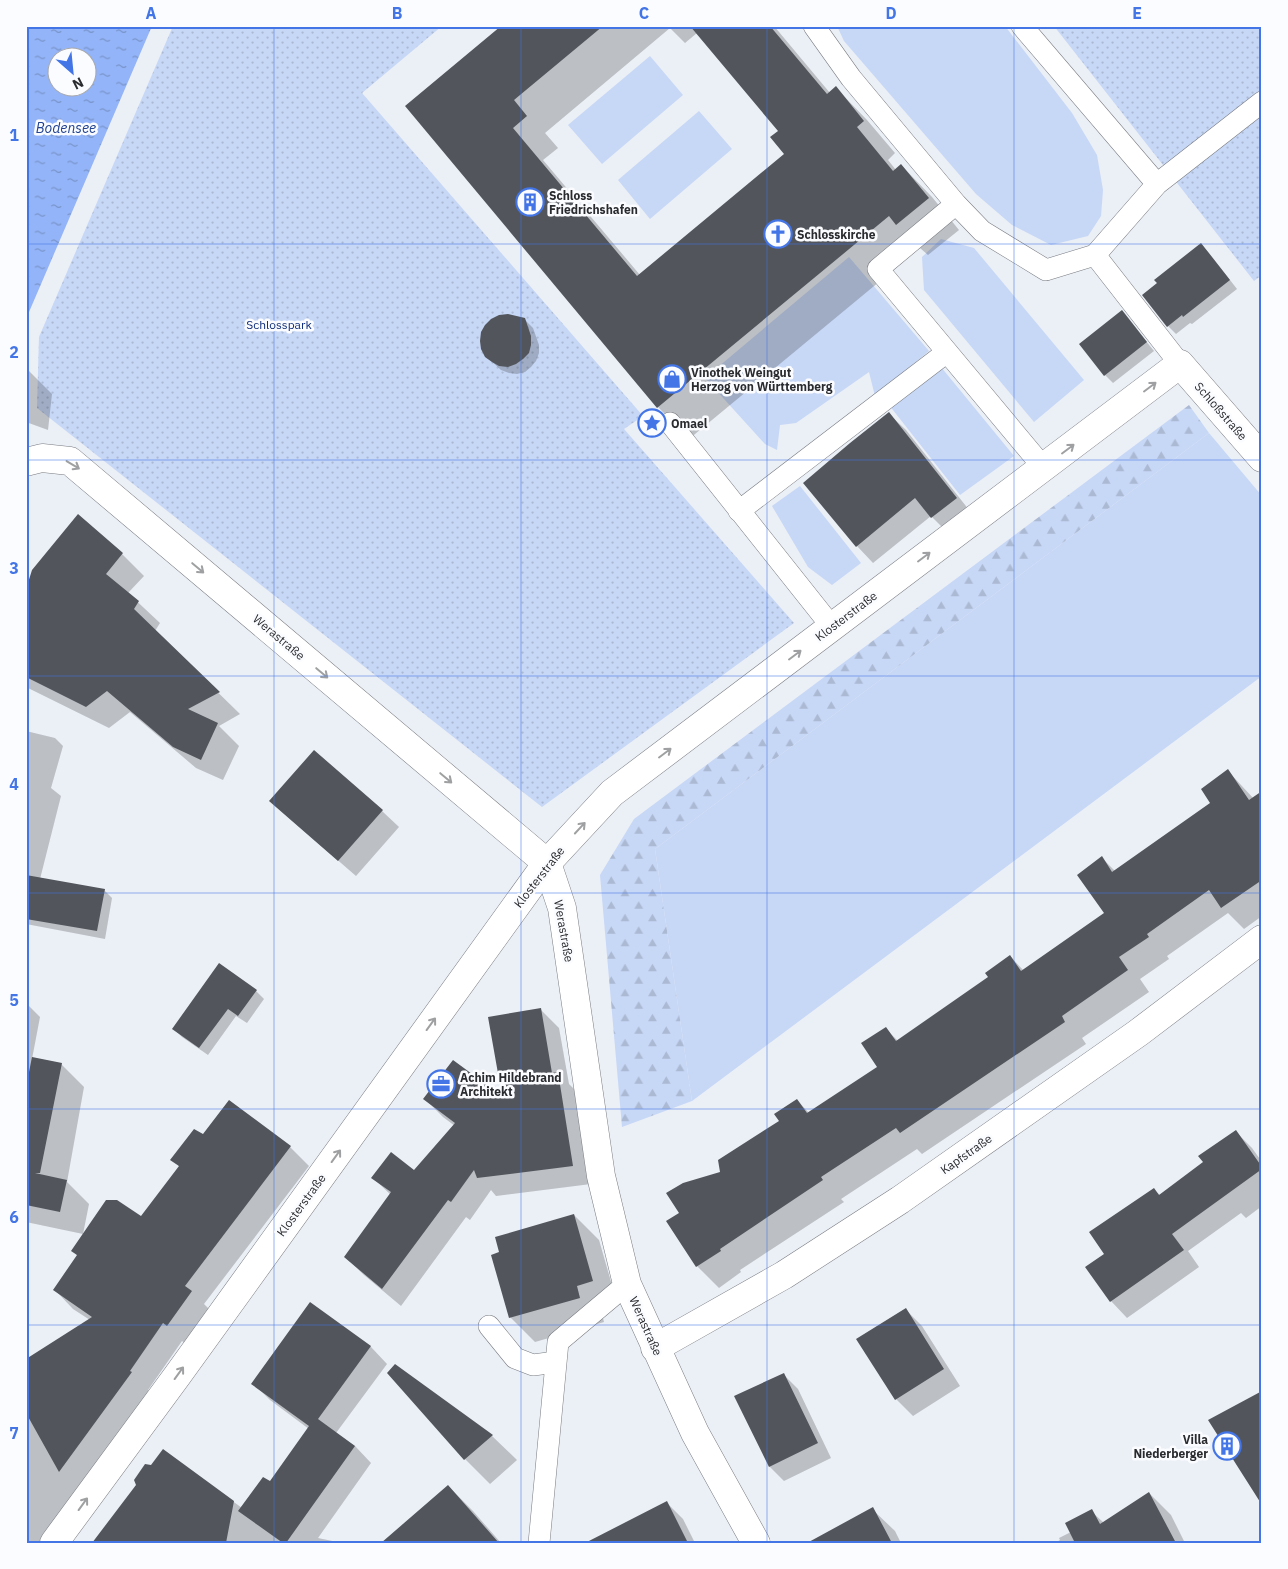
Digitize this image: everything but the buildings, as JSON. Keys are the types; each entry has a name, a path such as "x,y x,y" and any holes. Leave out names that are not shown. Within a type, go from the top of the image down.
{"street":[{"name":"Schloßstraße","path":"1180,364 1262,458"},
{"name":"Klosterstraße","path":"54,1543 547,864 612,792 1180,364"},
{"name":"Werastraße","path":"26,462 42,458 70,461 547,864 562,908 601,1176 627,1284 695,1433 756,1543"},
{"name":"Kapfstraße","path":"655,1348 784,1274 900,1200 1138,1033 1262,939"}],"lane":[{"path":"814,26 851,78 956,204 982,231 1046,270 1095,255 1157,184 1262,102"},
{"path":"1022,26 1157,184"},
{"path":"956,204 878,269 1043,468"},
{"path":"1095,255 1180,364"},
{"path":"740,511 948,352"},
{"path":"670,424 832,627"},
{"path":"540,1543 558,1342 627,1284"},
{"path":"489,1326 515,1358 533,1365 556,1362"}],"green space":[{"name":"Schlosspark","path":"173,26 442,26 362,93 643,416 624,429 794,623 542,807 37,408 39,337"},
{"path":"837,26 1005,26 1072,113 1097,155 1103,190 1101,216 1088,236 1051,245 1012,225 976,194 844,41"},
{"path":"1054,26 1262,26 1262,275 1254,281"},
{"path":"650,56 683,95 602,164 568,125"},
{"path":"699,111 732,149 650,219 618,180"},
{"path":"941,239 974,248 1084,380 1034,422 924,290 922,257"},
{"path":"849,257 929,351 875,396 869,372 796,423 780,425 777,450 765,444 705,378"},
{"path":"941,367 1014,456 960,495 889,405"},
{"path":"1189,405 1209,433 655,849 692,1101 622,1127 600,875 634,819"},
{"path":"1209,433 1262,496 1262,676 692,1101 655,849"},
{"path":"800,486 861,563 832,585 808,567 772,506"}],"water":[{"name":"Bodensee","path":"26,26 152,26 26,319"}],"place":[{"name":"Schloss Friedrichshafen","path":"530,202"},
{"name":"Schlosskirche","path":"778,234"},
{"name":"Vinothek Weingut Herzog von Württemberg","path":"672,379"},
{"name":"Omael","path":"652,423"},
{"name":"Achim Hildebrand Architekt","path":"441,1084"},
{"name":"Villa Niederberger","path":"1227,1446"}]}
